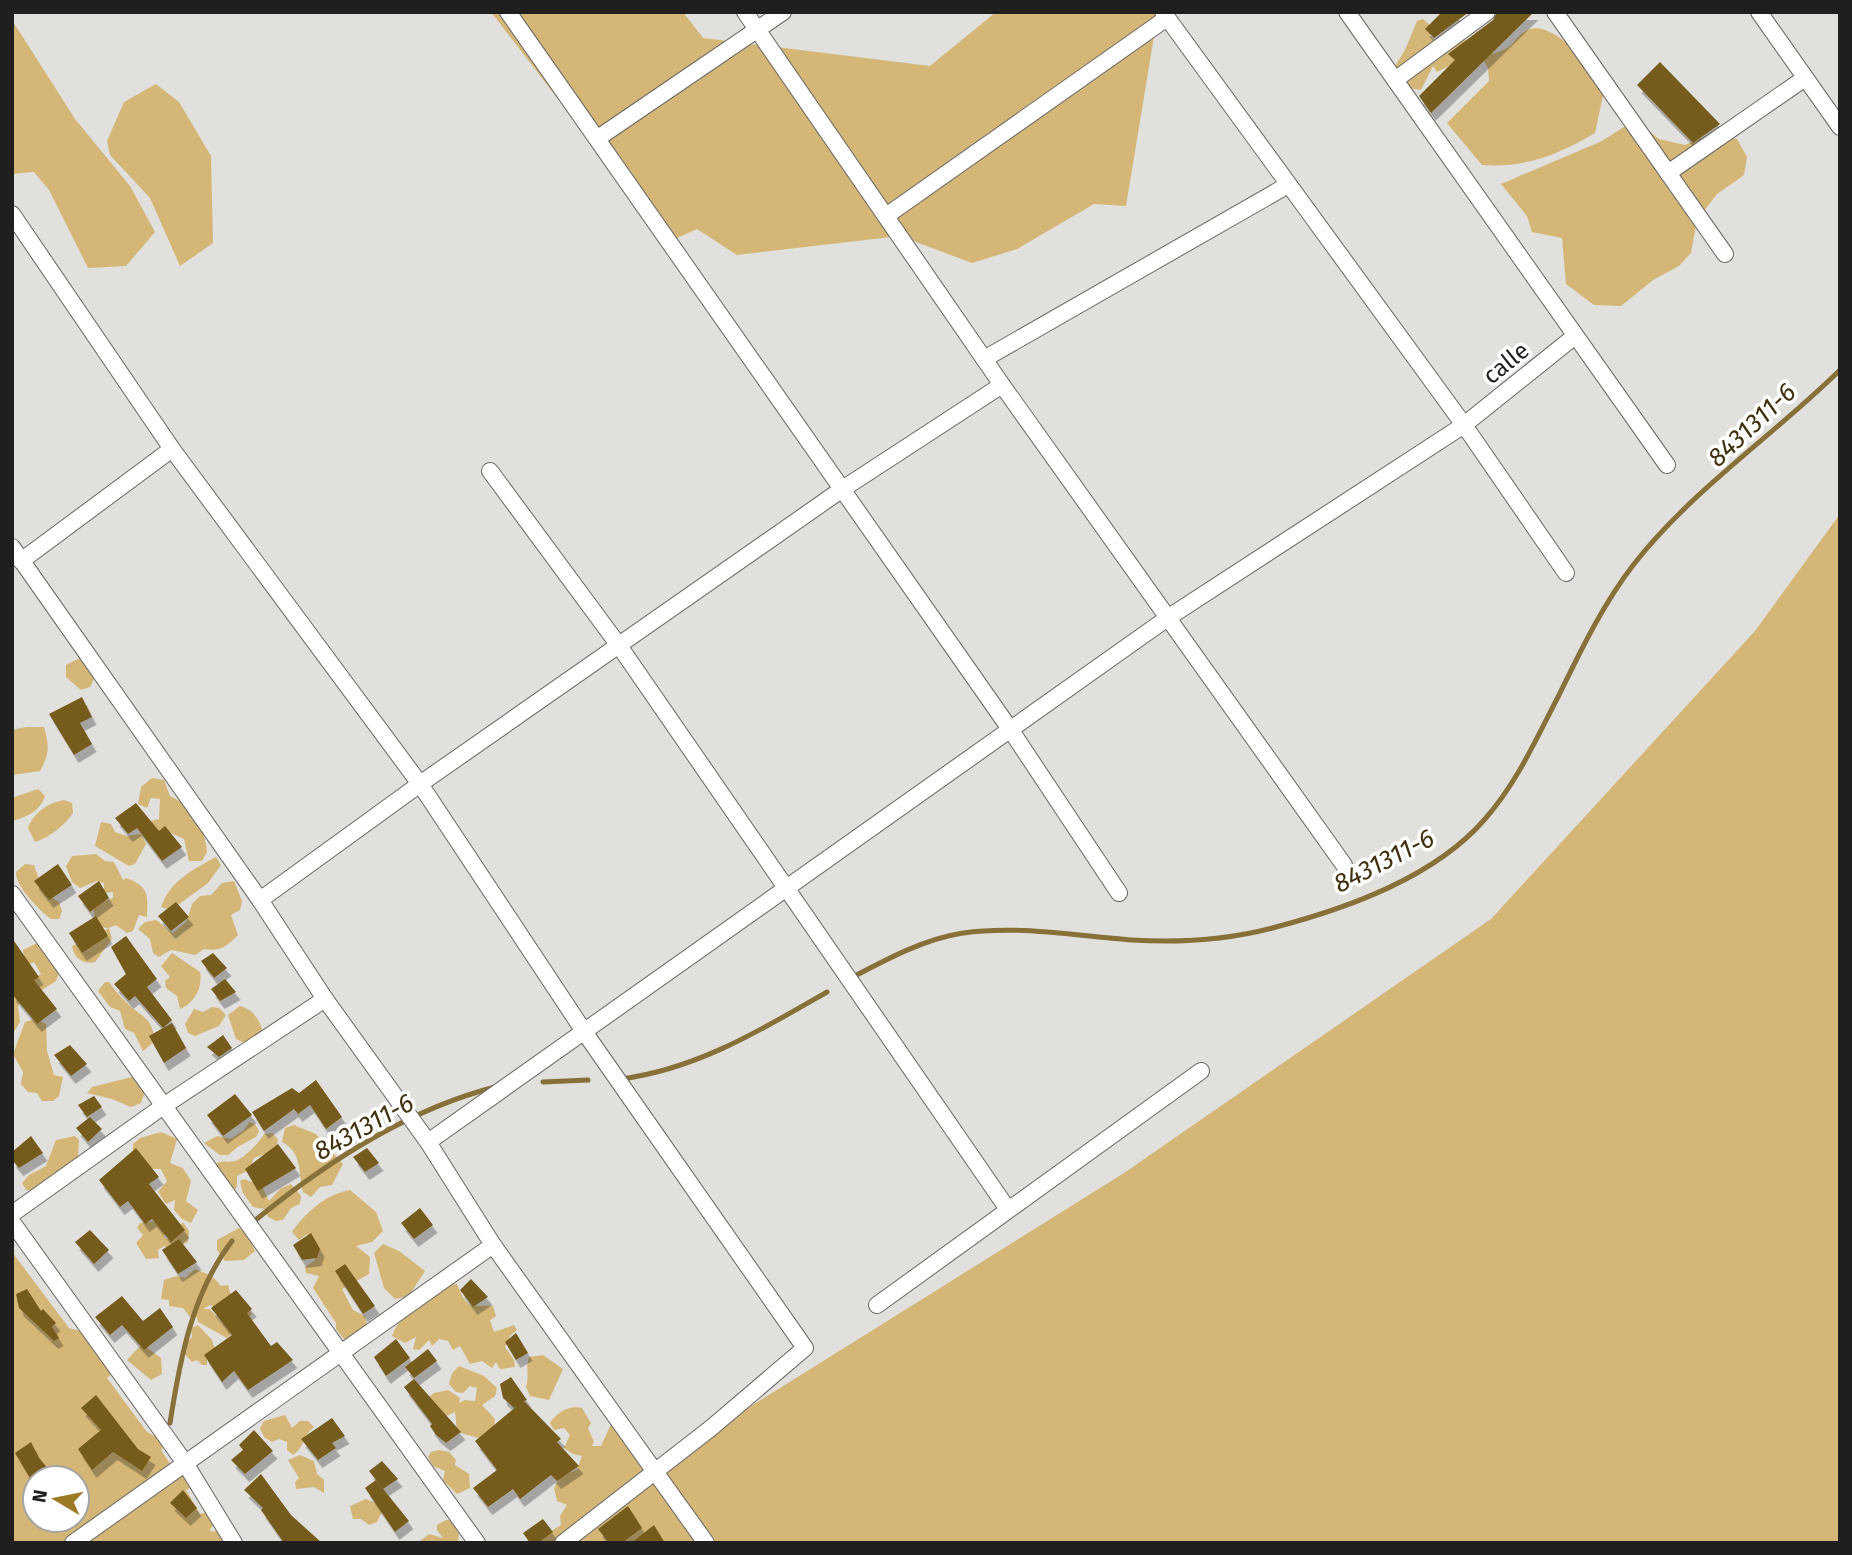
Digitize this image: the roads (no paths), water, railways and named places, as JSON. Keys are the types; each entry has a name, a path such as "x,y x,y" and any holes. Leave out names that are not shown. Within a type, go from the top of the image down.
{"street":[{"path":"508,12 1010,729 1119,893"},
{"path":"745,12 1002,385 1344,865"},
{"path":"598,138 783,12"},
{"path":"1347,12 1667,465"},
{"path":"1395,80 1487,12"},
{"path":"1555,12 1725,254"},
{"path":"1759,12 1840,127"},
{"path":"886,216 1165,15 1464,425 1566,573"},
{"path":"1668,173 1805,78"},
{"path":"984,359 1288,185"},
{"path":"12,214 172,449 419,784 585,1033 805,1348 657,1471 563,1543"},
{"name":"calle","path":"428,1142 1169,617 1464,425 1575,336"},
{"path":"260,900 419,784 620,647 841,490 1002,385"},
{"path":"172,449 17,554 260,900 325,999 428,1142 493,1245 706,1543"},
{"path":"490,471 620,647 1007,1208"},
{"path":"12,894 162,1107 477,1543"},
{"path":"12,1214 162,1107 325,999"},
{"path":"877,1305 1007,1208 1201,1071"},
{"path":"12,1222 185,1463 234,1543"},
{"path":"73,1543 366,1338 493,1245"}],"waterway":[{"name":"8431311-6","path":"853,977 920,945 963,933 1005,930 1168,941 1240,935 1276,927 1361,900 1416,874 1465,840 1507,790 1593,628 1634,564 1681,512 1840,370"},
{"name":"8431311-6","path":"621,1079 676,1067 702,1057 753,1034 827,992"},
{"name":"8431311-6","path":"543,1082 588,1080"},
{"name":"8431311-6","path":"252,1223 307,1181 366,1142 429,1110 495,1087"},
{"name":"8431311-6","path":"170,1423 183,1351 197,1305 218,1261 232,1241"}]}
